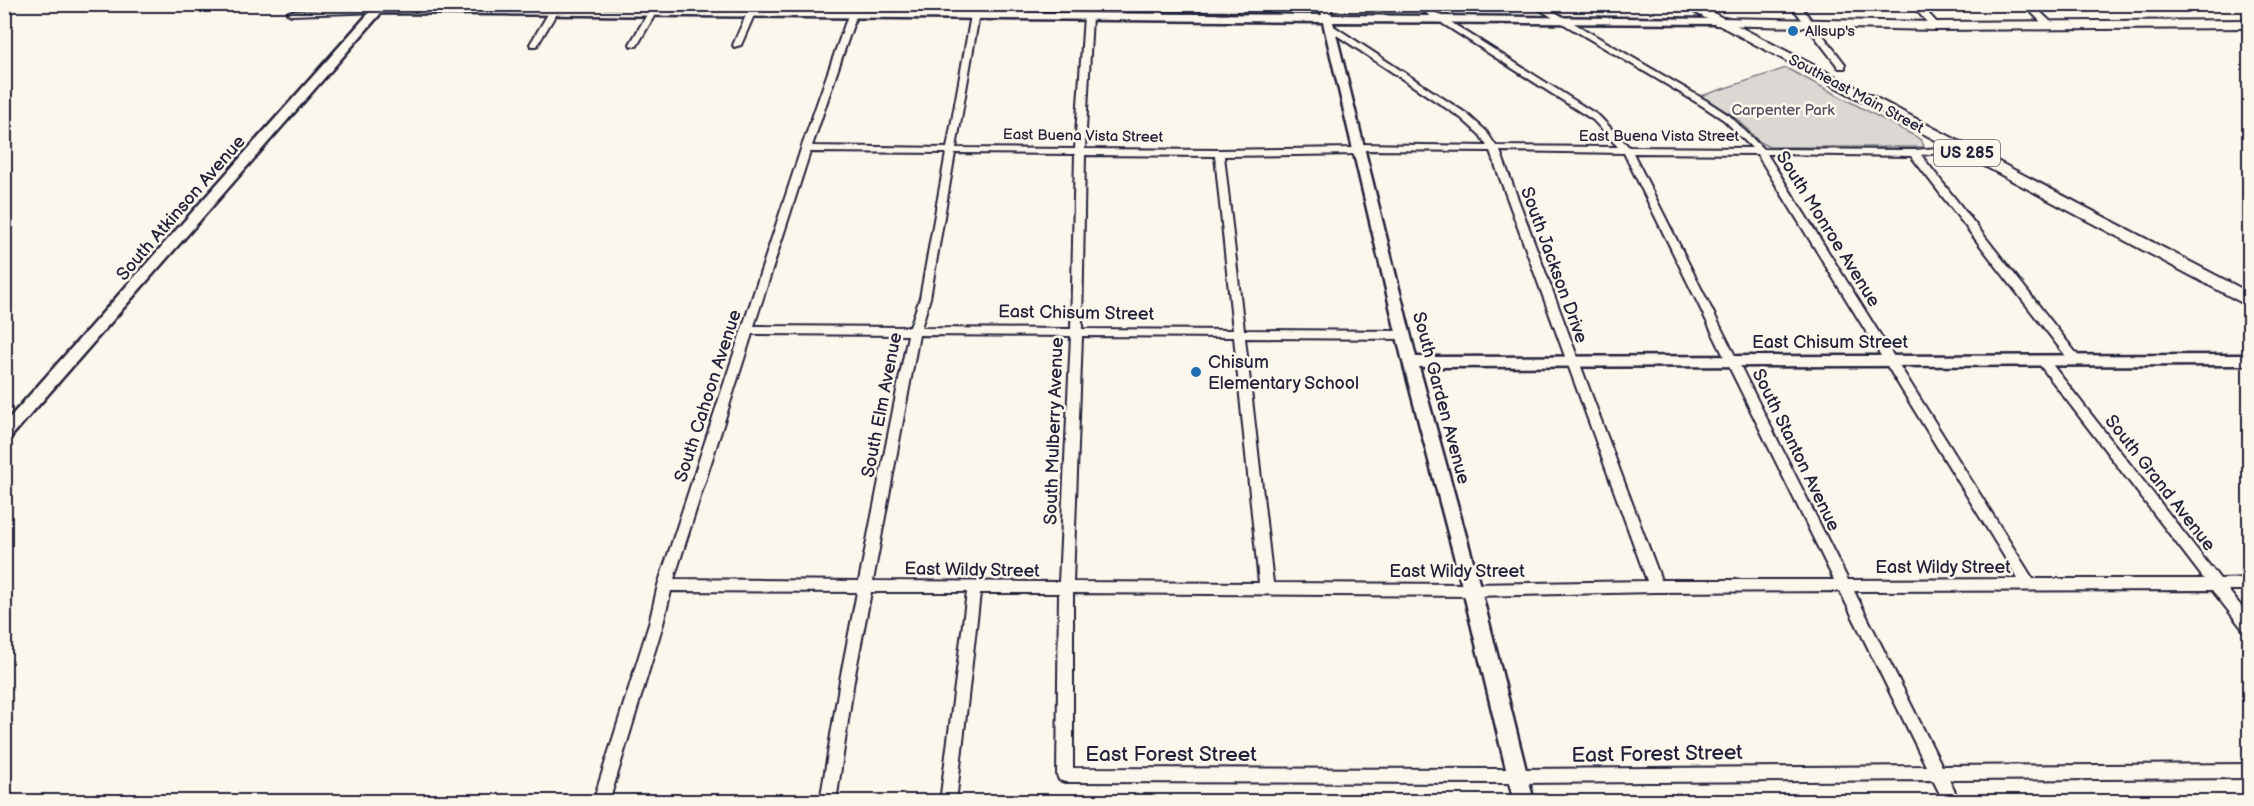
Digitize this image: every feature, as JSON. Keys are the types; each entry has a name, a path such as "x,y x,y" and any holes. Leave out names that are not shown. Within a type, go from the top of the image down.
{"main road":[{"name":"Southeast Main Street","path":"1685,4 2250,301"},
{"path":"2244,4 2250,9"},
{"path":"1719,22 1935,26 2250,24"}],"street":[{"path":"1160,4 1160,17"},
{"name":"South Stanton Avenue","path":"1416,4 1596,118 1628,152 1952,801"},
{"name":"South Monroe Avenue","path":"1534,4 1719,113 1760,151 1888,354 1889,361 2029,585"},
{"path":"1794,4 1842,66"},
{"path":"1915,4 1935,26"},
{"path":"2027,4 2049,25"},
{"path":"291,13 381,7 855,9 975,15 1327,16 1719,22"},
{"name":"South Atkinson Avenue","path":"4,435 381,7"},
{"path":"534,44 556,8"},
{"path":"634,44 655,8"},
{"path":"737,45 753,9"},
{"name":"South Cahoon Avenue","path":"601,801 656,624 665,585 806,149 855,9"},
{"name":"South Elm Avenue","path":"828,801 847,680 914,331 925,298 975,15"},
{"name":"South Mulberry Avenue","path":"1065,775 1066,589 1080,151 1088,16"},
{"name":"South Jackson Drive","path":"1327,16 1464,116 1483,133 1494,149 1656,586"},
{"name":"South Garden Avenue","path":"1327,16 1410,362 1472,590 1524,801"},
{"name":"East Buena Vista Street","path":"806,149 1219,153 1359,149 1914,153 1958,148"},
{"path":"1219,153 1267,589"},
{"path":"1914,153 2076,361"},
{"name":"East Chisum Street","path":"748,330 1404,335"},
{"name":"East Chisum Street","path":"1410,362 2250,360"},
{"name":"South Grand Avenue","path":"2043,361 2250,628"},
{"name":"East Wildy Street","path":"665,585 1472,590 1656,586 2250,584"},
{"path":"948,801 974,588"},
{"name":"East Forest Street","path":"1065,775 1518,776 2250,771"}],"shaded area":[{"path":"1319,4 1321,15 1151,14 1151,5"}],"green space":[{"name":"Carpenter Park","path":"1786,68 1915,136 1922,141 1924,147 1769,147 1737,119 1701,96"}],"place":[{"name":"Allsup's","path":"1793,31"},
{"name":"Chisum Elementary School","path":"1196,372"}]}
